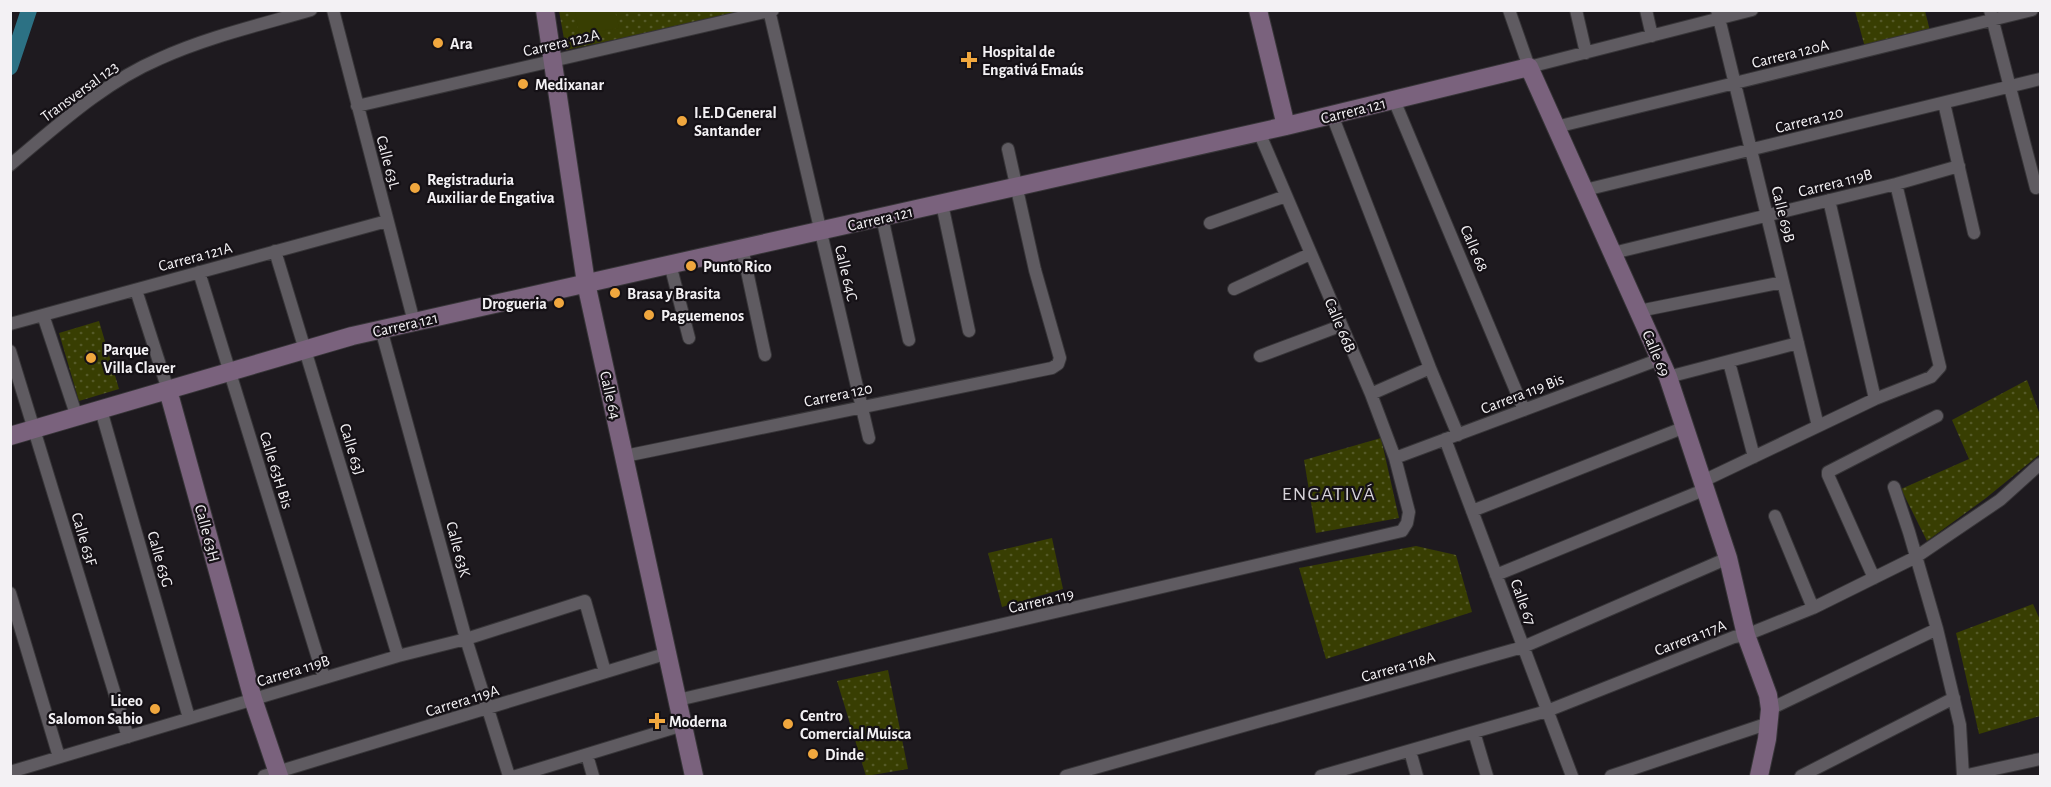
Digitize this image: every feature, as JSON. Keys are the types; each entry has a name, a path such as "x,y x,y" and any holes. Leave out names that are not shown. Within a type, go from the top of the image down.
{"street":[{"name":"Transversal 123","path":"10,165 93,97 157,59 192,45 311,10"},
{"name":"Calle 63L","path":"333,10 414,322"},
{"name":"Calle 64","path":"545,10 586,283 694,777"},
{"path":"1258,10 1286,126"},
{"name":"Calle 69","path":"1509,10 1529,67 1668,377 1728,558 1746,635 1768,695 1769,716"},
{"path":"1576,10 1586,53"},
{"path":"1646,10 1652,36"},
{"name":"Carrera 121","path":"10,436 381,329 1286,126 1586,53 1652,36 1718,15 1752,10"},
{"name":"Carrera 120A","path":"1556,127 1735,83 1991,15 2032,10"},
{"name":"Carrera 122A","path":"357,106 770,11"},
{"name":"Calle 64C","path":"770,11 869,438"},
{"name":"Calle 69B","path":"1718,15 1818,426"},
{"path":"1991,15 2036,188"},
{"name":"Carrera 120","path":"1585,190 2040,79"},
{"name":"Calle 68","path":"1394,100 1524,410"},
{"path":"1944,103 1974,233"},
{"path":"1332,115 1458,435"},
{"name":"Calle 66B","path":"1259,132 1371,394 1395,458 1409,512 1407,523"},
{"path":"1008,149 1016,187"},
{"name":"Carrera 119B","path":"1613,253 1896,184 1959,166"},
{"path":"1496,575 1704,485 1754,457 1818,426 1875,399 1931,377 1940,367 1896,184"},
{"name":"Carrera 120","path":"625,456 1052,368 1058,364 1060,358 1035,270 1016,187"},
{"path":"1210,223 1286,196"},
{"path":"1829,200 1875,399"},
{"path":"942,204 969,331"},
{"path":"882,217 909,340"},
{"name":"Carrera 121A","path":"10,324 387,221"},
{"path":"742,248 765,355"},
{"name":"Calle 63J","path":"275,251 398,656"},
{"path":"1234,289 1310,254"},
{"path":"670,264 688,338"},
{"name":"Calle 63H Bis","path":"199,272 324,678"},
{"path":"1639,311 1783,282"},
{"name":"Calle 63H","path":"136,290 168,390 274,775"},
{"path":"43,315 77,417"},
{"path":"1260,356 1341,326"},
{"name":"Calle 63K","path":"381,329 466,639 508,777"},
{"path":"1668,377 1798,343"},
{"name":"Calle 63F","path":"10,351 128,737"},
{"name":"Carrera 119 Bis","path":"1395,458 1660,359"},
{"path":"1729,362 1754,457"},
{"path":"1371,394 1430,368"},
{"name":"Calle 63G","path":"100,410 189,718"},
{"path":"1874,578 1828,472 1937,416"},
{"path":"1472,511 1685,427"},
{"name":"Calle 67","path":"1445,439 1572,777"},
{"name":"Carrera 117A","path":"1321,777 1342,774 1410,751 1547,711 1813,608 1916,557 2000,500 2040,464"},
{"path":"1894,487 1910,532 1954,698 1960,725 1963,777 2012,771 2040,759"},
{"path":"1775,516 1813,608"},
{"name":"Carrera 119","path":"678,700 1402,531 1407,523"},
{"name":"Carrera 118A","path":"1066,777 1523,647 1728,558"},
{"path":"10,594 59,757"},
{"name":"Carrera 119B","path":"10,772 398,656 466,639 585,601 605,672"},
{"path":"1611,777 1769,716 1937,629"},
{"name":"Carrera 119A","path":"274,775 668,653"},
{"path":"1801,777 1954,698"},
{"path":"1759,777 1769,716"},
{"path":"516,777 683,724"},
{"path":"1474,732 1487,777"},
{"path":"1410,751 1417,777"},
{"path":"587,755 593,777"}],"green space":[{"path":"756,10 566,50 559,11"},
{"path":"575,11 615,11 619,28 579,34"},
{"path":"1855,11 1925,11 1931,35 1866,51"},
{"name":"Parque Villa Claver","path":"99,321 119,389 79,401 59,333"},
{"path":"2027,380 2040,415 2040,454 1986,498 1927,541 1901,489 1969,459 1952,420"},
{"path":"1381,438 1399,518 1316,533 1304,460"},
{"path":"1052,538 1063,589 1002,607 988,553"},
{"path":"1416,546 1456,555 1472,612 1326,659 1299,568"},
{"path":"2033,604 2040,620 2040,716 1979,734 1956,633"},
{"path":"888,670 908,769 866,776 837,681"}],"waterway":[{"path":"10,67 29,10"}],"place":[{"name":"Ara","path":"438,43"},
{"name":"Hospital de Engativá Emaús","path":"969,60"},
{"name":"Medixanar","path":"523,84"},
{"name":"I.E.D General Santander","path":"682,121"},
{"name":"Registraduria Auxiliar de Engativa","path":"415,188"},
{"name":"Punto Rico","path":"691,266"},
{"name":"Brasa y Brasita","path":"615,293"},
{"name":"Drogueria","path":"559,303"},
{"name":"Paguemenos","path":"649,315"},
{"name":"Parque Villa Claver","path":"91,358"},
{"name":"Liceo Salomon Sabio","path":"155,709"},
{"name":"Moderna","path":"657,721"},
{"name":"Centro Comercial Muisca","path":"788,724"},
{"name":"Dinde","path":"813,754"}],"district":[{"name":"ENGATIVÁ","path":"1329,493"}]}
